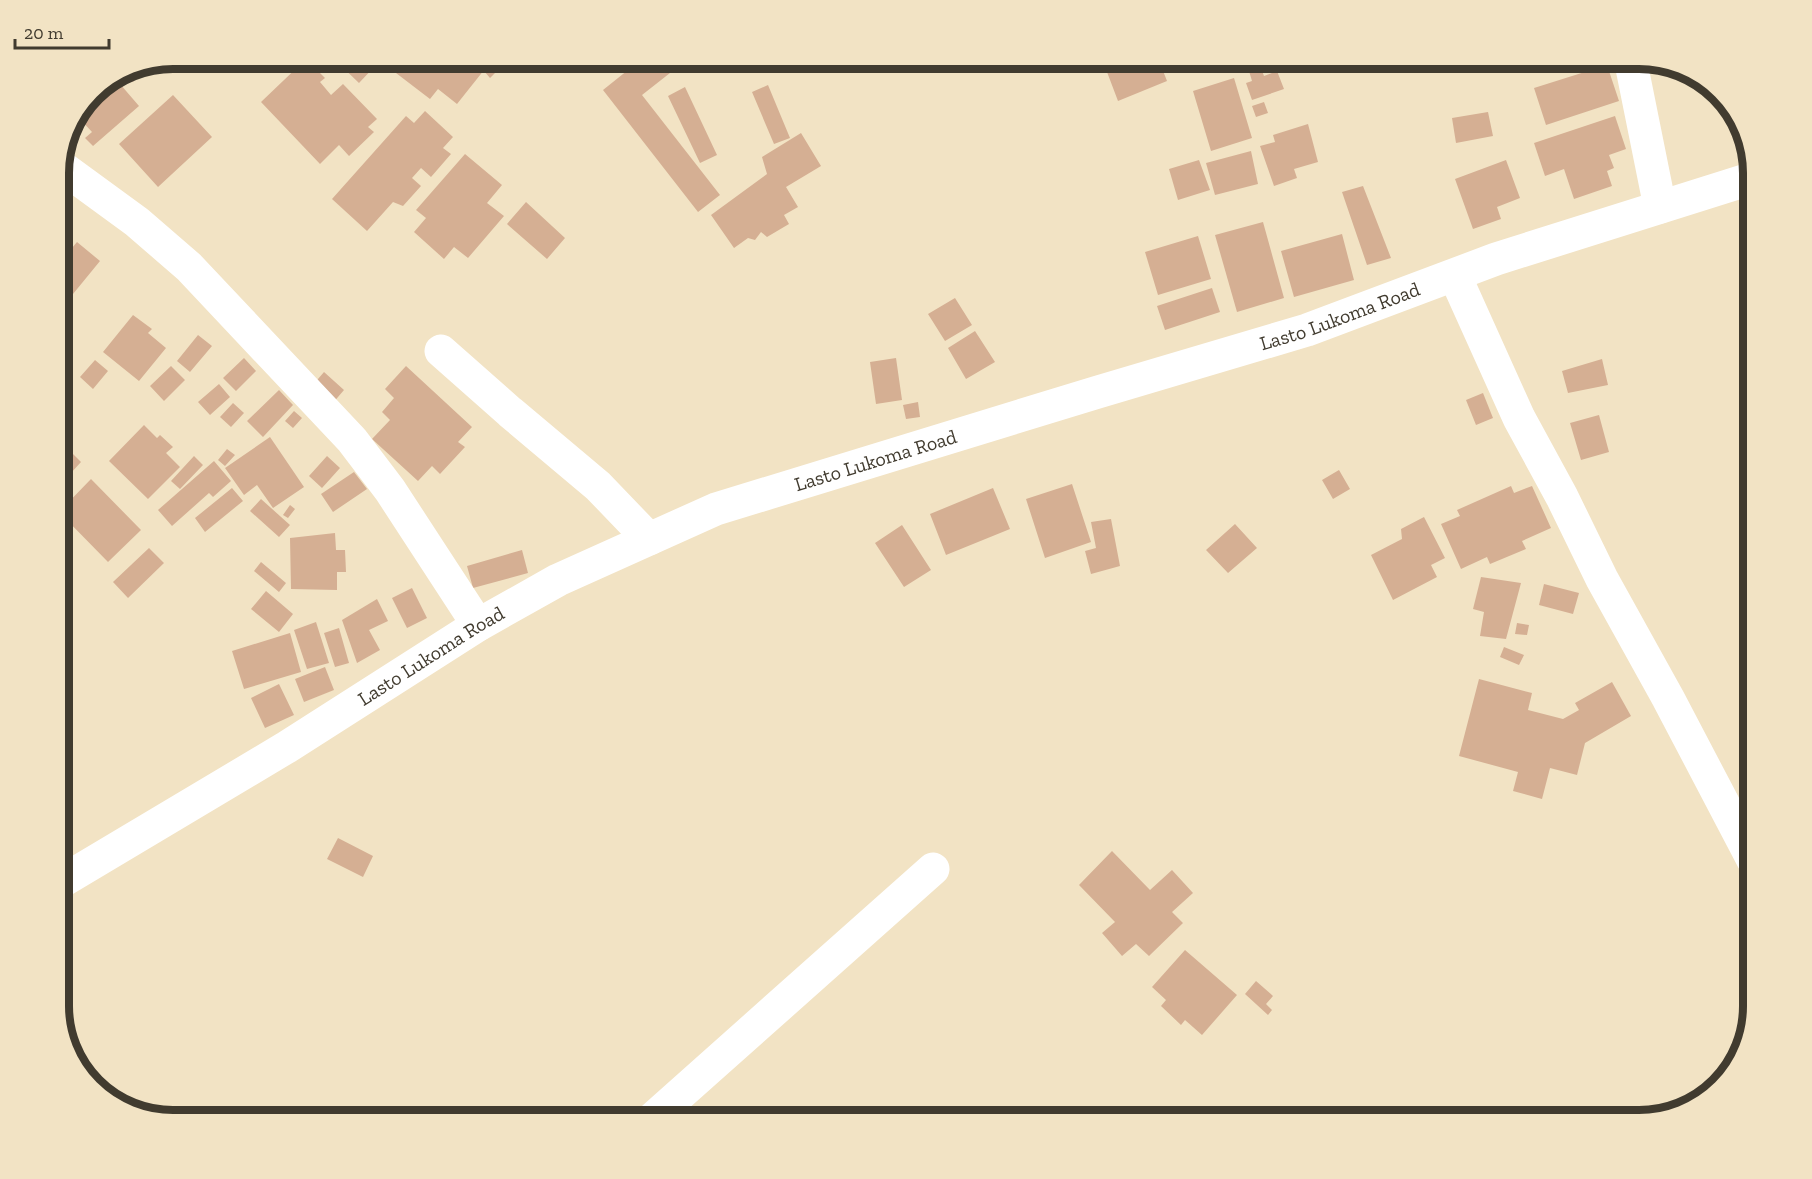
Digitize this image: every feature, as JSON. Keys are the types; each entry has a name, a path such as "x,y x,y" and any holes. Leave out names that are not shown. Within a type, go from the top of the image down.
{"street":[{"path":"1632,69 1660,207"},
{"path":"69,172 137,222 189,267 352,440 390,490 478,625"},
{"name":"Lasto Lukoma Road","path":"69,877 287,747 478,625 558,580 716,509 1307,330 1496,259 1743,181"},
{"path":"1455,276 1519,418 1562,497 1617,607 1743,839"},
{"path":"441,351 598,486 649,539"},
{"path":"662,1110 933,868"}],"building":[{"path":"296,69 316,69 325,78 320,82 331,95 343,84 377,119 368,127 374,132 349,156 339,145 320,164 261,102"},
{"path":"344,69 372,69 359,83"},
{"path":"399,69 485,69 457,104 438,89 430,99 396,73"},
{"path":"491,69 495,73 490,78 484,71"},
{"path":"629,69 667,69 670,73 642,95 720,195 698,212 603,90"},
{"path":"1114,69 1162,69 1167,81 1118,101 1107,72"},
{"path":"1261,69 1264,76 1277,71 1284,89 1252,100 1246,83 1252,81 1249,71"},
{"path":"1594,69 1608,69 1619,101 1546,125 1534,88"},
{"path":"139,75 133,82 130,79"},
{"path":"1234,78 1252,138 1211,151 1193,91"},
{"path":"120,84 139,106 93,146 85,138 92,132 83,122 87,115 99,99"},
{"path":"768,85 790,138 774,144 752,92"},
{"path":"685,87 717,155 700,163 668,96"},
{"path":"173,95 212,137 158,187 119,144"},
{"path":"1264,102 1268,113 1256,117 1252,106"},
{"path":"425,111 453,137 443,148 451,154 431,177 421,168 412,178 421,186 403,206 393,202 367,231 332,199 406,116 414,123"},
{"path":"1488,112 1493,136 1456,143 1452,118"},
{"path":"1615,116 1626,149 1609,155 1614,168 1607,171 1612,186 1574,199 1564,169 1545,176 1534,143"},
{"path":"1308,124 1318,162 1294,169 1297,178 1274,186 1260,146 1275,142 1273,135"},
{"path":"801,133 821,166 786,187 798,207 784,215 789,224 767,237 761,232 755,240 748,238 734,248 711,215 767,174 762,157"},
{"path":"1251,151 1258,184 1215,195 1206,163"},
{"path":"465,154 502,185 487,203 504,216 468,258 454,247 444,259 414,232 426,218 416,210"},
{"path":"1199,160 1210,190 1178,200 1169,169"},
{"path":"1506,160 1520,198 1497,207 1501,219 1473,229 1455,179"},
{"path":"1363,186 1391,258 1367,265 1342,192"},
{"path":"526,202 565,238 547,259 507,224"},
{"path":"1263,222 1284,298 1237,312 1215,235"},
{"path":"1342,234 1354,280 1294,297 1281,251"},
{"path":"1198,236 1211,279 1158,295 1145,252"},
{"path":"77,242 100,261 69,299 69,252"},
{"path":"1212,288 1220,312 1165,330 1157,306"},
{"path":"955,298 972,325 945,341 928,314"},
{"path":"133,315 152,329 148,333 166,348 139,381 103,352"},
{"path":"975,331 995,362 966,379 948,348"},
{"path":"198,335 212,346 190,372 177,361"},
{"path":"244,358 256,371 236,391 223,378"},
{"path":"896,358 902,400 876,404 870,362"},
{"path":"1602,359 1608,385 1568,393 1562,371"},
{"path":"95,360 108,371 93,389 80,377"},
{"path":"171,366 185,380 164,401 150,386"},
{"path":"406,366 472,427 458,442 465,447 440,474 432,466 418,481 372,439 390,420 382,412 394,398 385,389"},
{"path":"324,372 344,390 332,404 312,386"},
{"path":"219,384 230,397 210,415 198,402"},
{"path":"279,390 293,405 263,437 247,421"},
{"path":"1483,393 1493,418 1476,425 1466,400"},
{"path":"918,402 920,417 906,419 903,405"},
{"path":"233,403 244,413 231,427 220,417"},
{"path":"294,411 302,418 293,428 285,421"},
{"path":"1599,415 1609,452 1581,460 1570,423"},
{"path":"144,425 157,438 160,435 173,447 166,453 180,467 148,499 109,461"},
{"path":"270,437 304,487 273,508 257,485 244,495 225,468"},
{"path":"227,449 235,455 225,466 218,460"},
{"path":"69,450 81,462 69,475"},
{"path":"194,456 203,465 180,489 171,481"},
{"path":"327,456 340,468 322,488 309,476"},
{"path":"214,461 231,481 213,497 209,493 172,526 158,510"},
{"path":"1339,470 1350,489 1333,499 1322,480"},
{"path":"354,472 367,489 333,512 321,494"},
{"path":"91,479 141,530 108,562 69,522 69,502"},
{"path":"1072,484 1091,542 1045,558 1026,499"},
{"path":"1511,486 1514,493 1532,486 1551,528 1522,541 1526,549 1490,564 1487,557 1461,569 1441,524 1460,516 1457,510"},
{"path":"232,488 243,501 205,532 195,518"},
{"path":"993,488 1010,529 946,555 930,514"},
{"path":"261,499 290,525 279,537 250,511"},
{"path":"290,505 295,509 288,518 283,515"},
{"path":"1424,517 1445,558 1431,565 1437,577 1393,600 1371,555 1402,539 1401,529"},
{"path":"1111,519 1120,566 1091,574 1085,551 1096,548 1091,522"},
{"path":"1235,524 1257,548 1228,573 1206,550"},
{"path":"902,525 931,570 904,587 875,543"},
{"path":"335,533 336,550 345,550 346,572 337,572 337,590 291,589 290,538"},
{"path":"149,548 164,563 128,598 113,582"},
{"path":"522,550 528,573 473,588 467,566"},
{"path":"261,562 286,583 279,592 254,571"},
{"path":"1481,577 1521,583 1506,639 1480,636 1484,612 1473,609"},
{"path":"1544,584 1579,593 1573,614 1539,605"},
{"path":"412,588 427,618 407,628 392,598"},
{"path":"266,591 293,614 279,632 251,609"},
{"path":"377,599 388,621 369,630 380,650 357,663 342,620"},
{"path":"316,622 329,663 307,669 294,630"},
{"path":"1517,623 1529,625 1527,635 1515,634"},
{"path":"339,628 349,663 335,667 324,633"},
{"path":"290,633 301,672 244,689 232,651"},
{"path":"1504,647 1524,655 1519,665 1500,657"},
{"path":"325,667 334,690 304,702 295,679"},
{"path":"1479,679 1532,693 1528,710 1563,719 1579,710 1575,703 1612,682 1631,716 1585,743 1577,775 1550,768 1542,799 1513,791 1518,772 1459,756"},
{"path":"279,684 294,715 265,728 251,698"},
{"path":"338,838 373,856 363,877 327,859"},
{"path":"1112,851 1150,890 1172,870 1193,893 1172,912 1183,923 1149,956 1136,944 1122,956 1102,933 1115,922 1079,885"},
{"path":"1185,950 1237,995 1202,1035 1185,1020 1181,1025 1161,1006 1166,1000 1152,987"},
{"path":"1256,981 1273,996 1266,1004 1272,1010 1268,1015 1245,994"}]}
